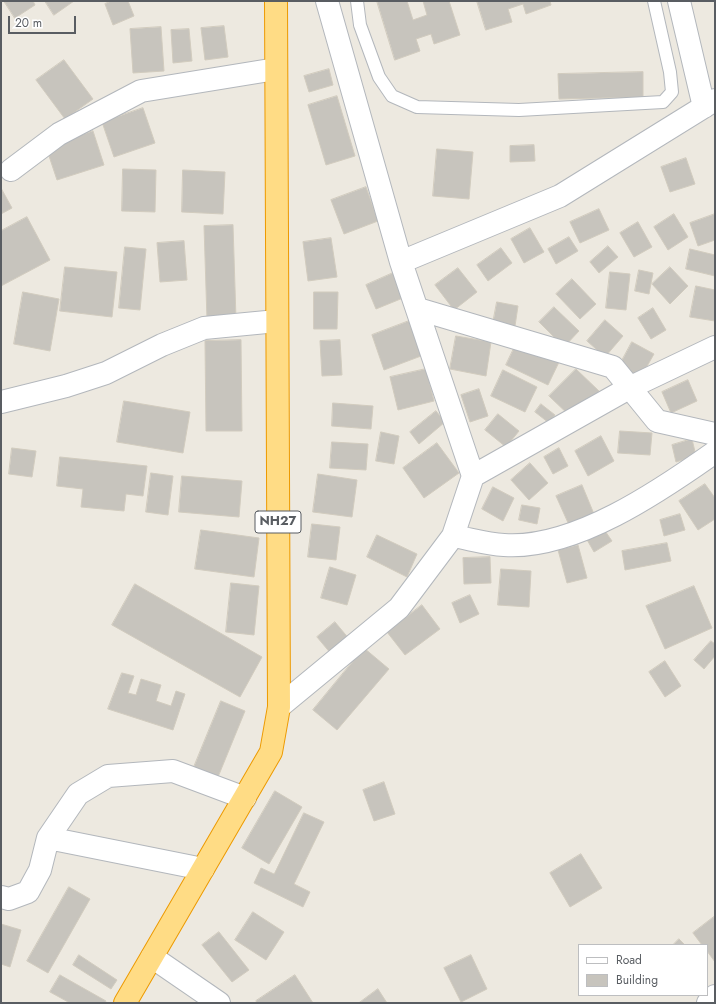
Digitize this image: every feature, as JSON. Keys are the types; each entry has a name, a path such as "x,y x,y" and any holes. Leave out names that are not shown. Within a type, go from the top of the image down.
{"highway":[{"name":"NH27","path":"125,1003 271,752 279,706 276,1"}],"street":[{"path":"279,706 399,608 453,536 473,476 401,262 327,1"},
{"path":"401,262 560,196 709,104 679,1"},
{"path":"11,170 59,134 141,91 276,69"},
{"path":"418,309 613,367 657,421 715,434"},
{"path":"1,402 66,386 106,373 162,345 204,328 277,321"},
{"path":"473,476 629,388 715,346"},
{"path":"453,536 505,545 541,542 577,533 652,495 715,452"},
{"path":"1,897 9,899 28,892 40,870 48,838 78,794 108,776 173,771 245,798"},
{"path":"48,838 203,869"},
{"path":"152,957 219,1003"},
{"path":"708,1003 715,996"}],"lane":[{"path":"357,1 360,25 379,77 392,96 417,107 519,110 663,102 672,92 670,72 654,1"}],"building":[{"path":"4,1 33,1 35,5 15,18"},
{"path":"45,1 74,1 54,15"},
{"path":"111,1 128,1 134,16 113,25 105,4"},
{"path":"377,1 407,1 413,20 427,15 423,1 449,1 460,35 434,44 431,34 416,39 420,51 395,60"},
{"path":"477,1 550,1 551,5 526,14 523,4 508,9 512,22 486,30"},
{"path":"224,26 228,57 205,60 201,28"},
{"path":"161,27 164,71 133,73 130,29"},
{"path":"189,29 192,61 173,63 171,30"},
{"path":"64,60 93,99 65,119 36,80"},
{"path":"329,69 333,85 309,92 304,76"},
{"path":"643,72 643,97 559,99 558,74"},
{"path":"337,96 355,156 326,165 308,105"},
{"path":"143,108 155,143 114,157 102,122"},
{"path":"93,131 104,165 57,180 46,147"},
{"path":"534,145 535,161 510,162 510,146"},
{"path":"437,149 473,152 469,199 433,196"},
{"path":"686,158 695,184 670,192 661,167"},
{"path":"123,169 156,170 155,212 122,211"},
{"path":"183,170 225,172 223,214 182,212"},
{"path":"366,187 378,221 344,234 331,200"},
{"path":"1,188 12,208 1,214"},
{"path":"599,209 609,230 580,243 570,222"},
{"path":"674,214 688,237 668,250 654,227"},
{"path":"715,214 715,240 698,246 690,223"},
{"path":"27,217 50,260 1,286 1,231"},
{"path":"638,222 652,247 634,257 620,233"},
{"path":"233,225 236,319 207,320 204,226"},
{"path":"530,228 544,252 524,263 511,239"},
{"path":"569,237 578,251 556,264 548,249"},
{"path":"331,238 337,277 308,281 303,242"},
{"path":"184,241 187,280 160,282 157,243"},
{"path":"608,246 618,257 599,273 590,262"},
{"path":"125,247 146,249 140,310 119,308"},
{"path":"501,248 512,263 488,281 477,265"},
{"path":"690,249 715,255 715,276 686,269"},
{"path":"65,267 117,272 112,317 60,311"},
{"path":"670,267 688,286 670,304 652,284"},
{"path":"458,268 477,292 454,310 435,285"},
{"path":"639,270 653,273 649,294 635,291"},
{"path":"610,272 630,274 626,310 606,308"},
{"path":"393,273 403,298 376,309 366,285"},
{"path":"572,279 596,304 580,319 556,294"},
{"path":"696,286 715,290 715,321 690,317"},
{"path":"23,292 59,299 50,351 14,344"},
{"path":"314,292 338,292 337,329 314,329"},
{"path":"497,302 518,306 515,326 493,323"},
{"path":"554,307 579,331 564,347 539,322"},
{"path":"653,308 666,330 651,339 638,318"},
{"path":"605,320 623,336 605,357 587,341"},
{"path":"409,321 421,356 384,370 372,335"},
{"path":"456,336 491,342 486,376 450,369"},
{"path":"241,340 242,431 206,431 205,341"},
{"path":"340,340 342,375 322,376 320,341"},
{"path":"518,340 560,360 548,385 506,365"},
{"path":"632,342 654,354 638,382 617,370"},
{"path":"426,369 434,401 398,410 390,377"},
{"path":"576,369 599,391 572,418 549,396"},
{"path":"503,370 537,387 525,412 491,396"},
{"path":"688,380 697,401 671,413 662,392"},
{"path":"479,389 488,416 470,422 461,395"},
{"path":"124,401 190,412 183,453 117,442"},
{"path":"333,403 373,406 371,429 332,426"},
{"path":"541,404 555,415 549,423 535,412"},
{"path":"436,411 445,422 419,444 410,432"},
{"path":"498,414 519,431 506,447 485,430"},
{"path":"620,431 652,433 650,455 618,453"},
{"path":"381,432 399,436 394,464 376,461"},
{"path":"601,436 614,461 588,476 575,451"},
{"path":"692,439 696,456 676,462 672,445"},
{"path":"332,442 368,444 366,470 330,468"},
{"path":"437,443 459,473 424,498 403,468"},
{"path":"12,448 36,451 32,477 9,474"},
{"path":"559,448 568,466 553,474 544,457"},
{"path":"60,457 147,466 143,496 126,494 124,511 81,507 83,489 57,486"},
{"path":"530,463 548,483 529,500 511,480"},
{"path":"151,473 173,476 168,515 146,512"},
{"path":"318,474 357,480 352,517 313,512"},
{"path":"182,476 242,481 239,517 179,512"},
{"path":"705,484 715,498 715,519 698,530 679,501"},
{"path":"582,485 594,514 569,525 556,496"},
{"path":"493,487 514,498 503,521 482,509"},
{"path":"522,505 540,508 537,524 519,520"},
{"path":"680,514 685,530 664,536 660,520"},
{"path":"312,524 340,527 336,560 308,557"},
{"path":"603,528 612,541 594,552 586,538"},
{"path":"201,530 259,538 254,577 195,569"},
{"path":"377,535 417,554 407,577 367,557"},
{"path":"667,543 671,561 625,570 622,551"},
{"path":"578,545 587,578 567,583 558,550"},
{"path":"490,557 491,583 464,584 463,558"},
{"path":"330,567 356,575 347,605 321,598"},
{"path":"501,569 531,571 529,607 498,605"},
{"path":"231,583 259,586 254,635 226,632"},
{"path":"135,584 262,657 240,697 112,625"},
{"path":"694,586 712,628 665,649 646,606"},
{"path":"470,595 479,614 460,623 452,603"},
{"path":"422,605 440,629 405,655 387,632"},
{"path":"335,622 350,640 332,655 317,637"},
{"path":"711,641 715,644 715,656 704,669 694,660"},
{"path":"364,648 389,669 337,730 313,710"},
{"path":"665,661 681,686 665,697 649,672"},
{"path":"122,673 134,676 128,693 136,695 141,679 161,685 156,701 171,706 176,691 185,694 173,730 108,709"},
{"path":"221,701 245,711 218,777 194,767"},
{"path":"384,782 395,814 374,821 363,790"},
{"path":"275,791 302,807 269,864 242,848"},
{"path":"304,813 324,822 294,884 310,892 303,907 254,883 261,868 274,874"},
{"path":"581,854 602,888 570,907 550,873"},
{"path":"69,887 90,899 48,973 27,961"},
{"path":"253,912 284,932 266,960 235,940"},
{"path":"715,916 715,962 708,952 708,944 701,944 693,933"},
{"path":"1,924 21,930 10,967 1,964"},
{"path":"219,932 249,970 232,982 202,945"},
{"path":"679,939 684,944 674,944"},
{"path":"79,955 117,980 111,989 73,965"},
{"path":"471,955 487,989 461,1002 444,968"},
{"path":"60,975 106,1001 105,1003 70,1003 50,992"},
{"path":"295,975 313,1003 257,1003 256,1001"},
{"path":"378,989 387,1003 359,1003"}]}
